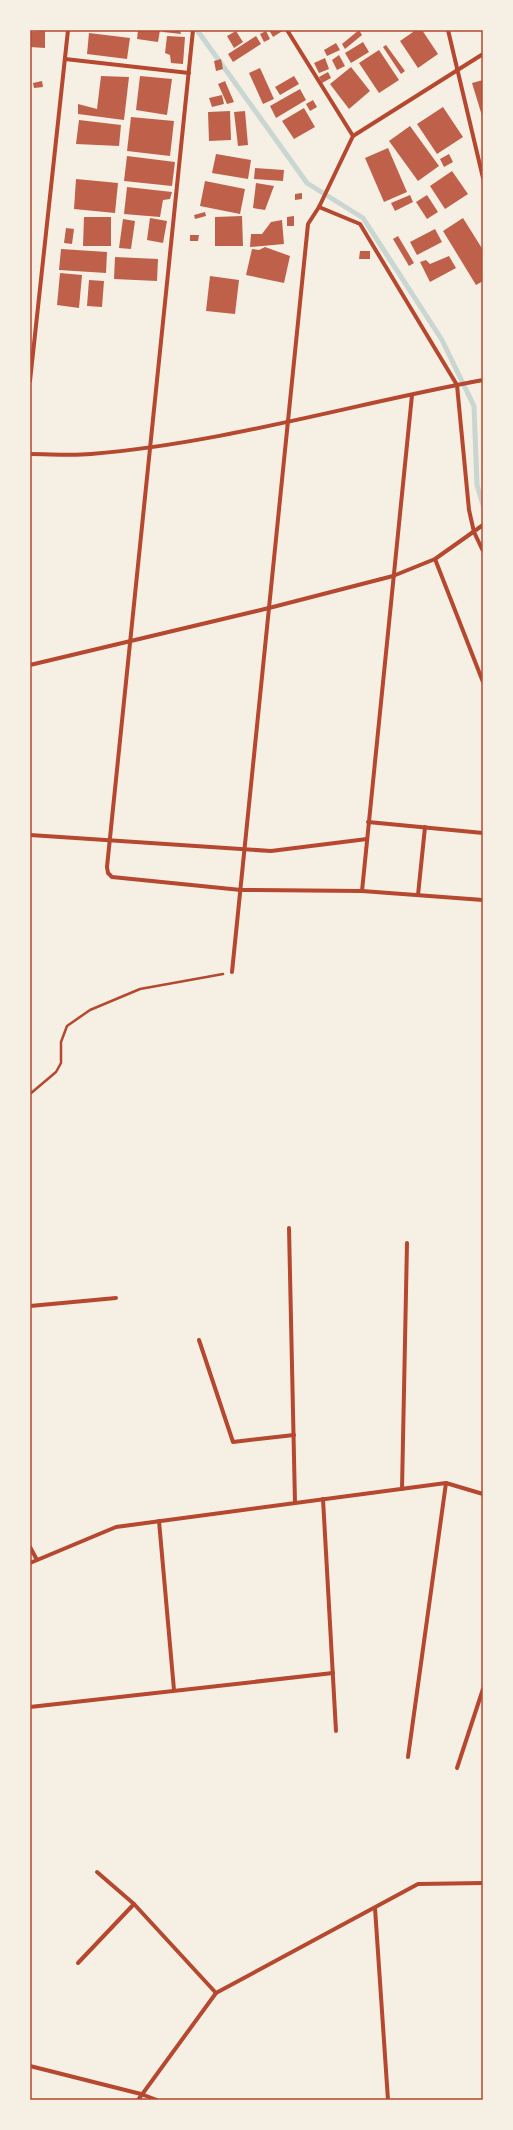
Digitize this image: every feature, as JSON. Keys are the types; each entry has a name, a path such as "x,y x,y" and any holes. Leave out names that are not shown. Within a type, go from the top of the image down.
{"street":[{"path":"30,381 68,30"},
{"path":"287,30 353,136"},
{"path":"448,30 483,178"},
{"path":"192,31 189,73 107,866 108,873 112,877 241,890 362,891 483,900"},
{"path":"232,972 308,224 319,207 353,136 483,54"},
{"path":"65,59 189,73"},
{"path":"319,207 360,224 457,385 469,510 474,532 483,551"},
{"path":"30,454 89,454 150,448 288,422 483,380"},
{"path":"362,891 412,395"},
{"path":"30,665 269,608 393,576 435,559 483,525"},
{"path":"435,559 483,682"},
{"path":"368,822 483,833"},
{"path":"418,895 425,827"},
{"path":"30,835 271,851 367,838"},
{"path":"289,1228 295,1503"},
{"path":"402,1489 407,1244"},
{"path":"30,1306 116,1298"},
{"path":"199,1340 233,1442 294,1435"},
{"path":"408,1757 446,1483"},
{"path":"30,1563 116,1527 446,1483 483,1494"},
{"path":"323,1499 336,1731"},
{"path":"159,1521 174,1690"},
{"path":"30,1547 38,1560"},
{"path":"30,1706 333,1673"},
{"path":"457,1768 483,1689"},
{"path":"97,1872 134,1904 216,1994"},
{"path":"138,2100 216,1994 418,1884 483,1883"},
{"path":"78,1962 134,1904"},
{"path":"375,1908 388,2100"},
{"path":"30,2066 141,2094 157,2100"}],"path":[{"path":"30,1094 56,1072 61,1063 61,1042 67,1026 90,1010 140,989 232,972"}],"building":[{"path":"138,30 160,30 158,42 137,39"},
{"path":"163,30 180,30 181,34 163,32"},
{"path":"269,30 284,30 273,37"},
{"path":"359,30 362,35 345,49 342,44"},
{"path":"416,30 422,30 438,54 418,68 400,41"},
{"path":"45,31 45,48 30,47 30,32"},
{"path":"236,31 243,42 234,48 227,36"},
{"path":"266,31 270,39 264,42 260,34"},
{"path":"89,33 130,38 127,59 87,54"},
{"path":"167,36 185,37 183,64 171,63 170,55 165,53"},
{"path":"256,36 261,44 233,62 228,54"},
{"path":"363,42 369,52 351,63 345,53"},
{"path":"336,43 340,50 327,56 324,50"},
{"path":"386,45 405,71 401,74 383,47"},
{"path":"379,50 399,80 379,93 359,63"},
{"path":"339,55 345,66 337,70 332,60"},
{"path":"325,58 329,69 319,73 314,63"},
{"path":"221,59 223,69 216,71 214,61"},
{"path":"351,67 370,91 349,109 330,84"},
{"path":"260,68 274,99 263,104 249,73"},
{"path":"328,72 331,78 322,83 319,77"},
{"path":"101,76 129,77 124,120 78,114 78,104 97,109"},
{"path":"140,76 172,79 167,115 136,110"},
{"path":"294,76 299,84 280,95 275,87"},
{"path":"483,80 483,119 472,83"},
{"path":"42,81 43,87 34,88 33,83"},
{"path":"225,81 234,102 227,104 218,84"},
{"path":"300,89 306,100 276,118 270,106"},
{"path":"222,95 224,104 212,107 209,98"},
{"path":"313,100 317,107 310,111 306,104"},
{"path":"443,107 463,137 437,154 417,124"},
{"path":"304,108 315,127 294,139 282,121"},
{"path":"230,111 231,140 209,141 208,112"},
{"path":"245,111 248,145 238,146 234,112"},
{"path":"131,117 174,121 170,156 127,151"},
{"path":"79,120 121,125 119,146 76,144"},
{"path":"410,126 439,166 418,181 389,141"},
{"path":"388,148 407,192 384,202 365,158"},
{"path":"216,154 251,160 248,179 212,173"},
{"path":"449,154 453,162 444,167 440,159"},
{"path":"127,156 175,162 172,186 124,181"},
{"path":"255,168 284,170 283,181 254,179"},
{"path":"452,171 468,194 445,209 430,186"},
{"path":"76,179 118,183 115,213 74,209"},
{"path":"205,181 245,189 240,214 200,206"},
{"path":"256,183 274,186 265,210 253,208"},
{"path":"127,187 172,192 170,199 163,200 160,217 124,214"},
{"path":"302,193 302,199 295,200 295,194"},
{"path":"410,195 413,202 395,211 391,203"},
{"path":"427,195 438,212 427,219 416,202"},
{"path":"205,212 206,216 195,219 194,215"},
{"path":"242,216 243,246 215,246 215,217"},
{"path":"294,216 294,226 287,226 287,217"},
{"path":"84,217 111,217 111,246 83,246"},
{"path":"150,218 167,221 163,243 147,240"},
{"path":"463,218 483,250 483,281 476,285 443,231"},
{"path":"123,219 135,221 131,249 119,248"},
{"path":"282,220 284,244 250,247 251,234 262,234 271,222"},
{"path":"66,228 74,229 72,244 64,243"},
{"path":"435,229 442,242 417,255 410,242"},
{"path":"190,235 199,235 198,241 190,241"},
{"path":"398,236 414,263 409,266 393,239"},
{"path":"265,247 290,256 284,283 246,275 252,249 259,250"},
{"path":"61,249 107,252 106,273 59,270"},
{"path":"360,251 370,251 370,259 359,259"},
{"path":"449,256 456,268 430,282 420,262 426,260 430,264"},
{"path":"115,257 158,259 157,281 114,279"},
{"path":"60,273 82,275 79,308 57,305"},
{"path":"210,276 239,280 235,314 206,311"},
{"path":"89,280 104,281 102,307 87,306"}],"waterway":[{"path":"197,30 307,183 363,218 442,340 474,406 477,485 483,505"}]}
